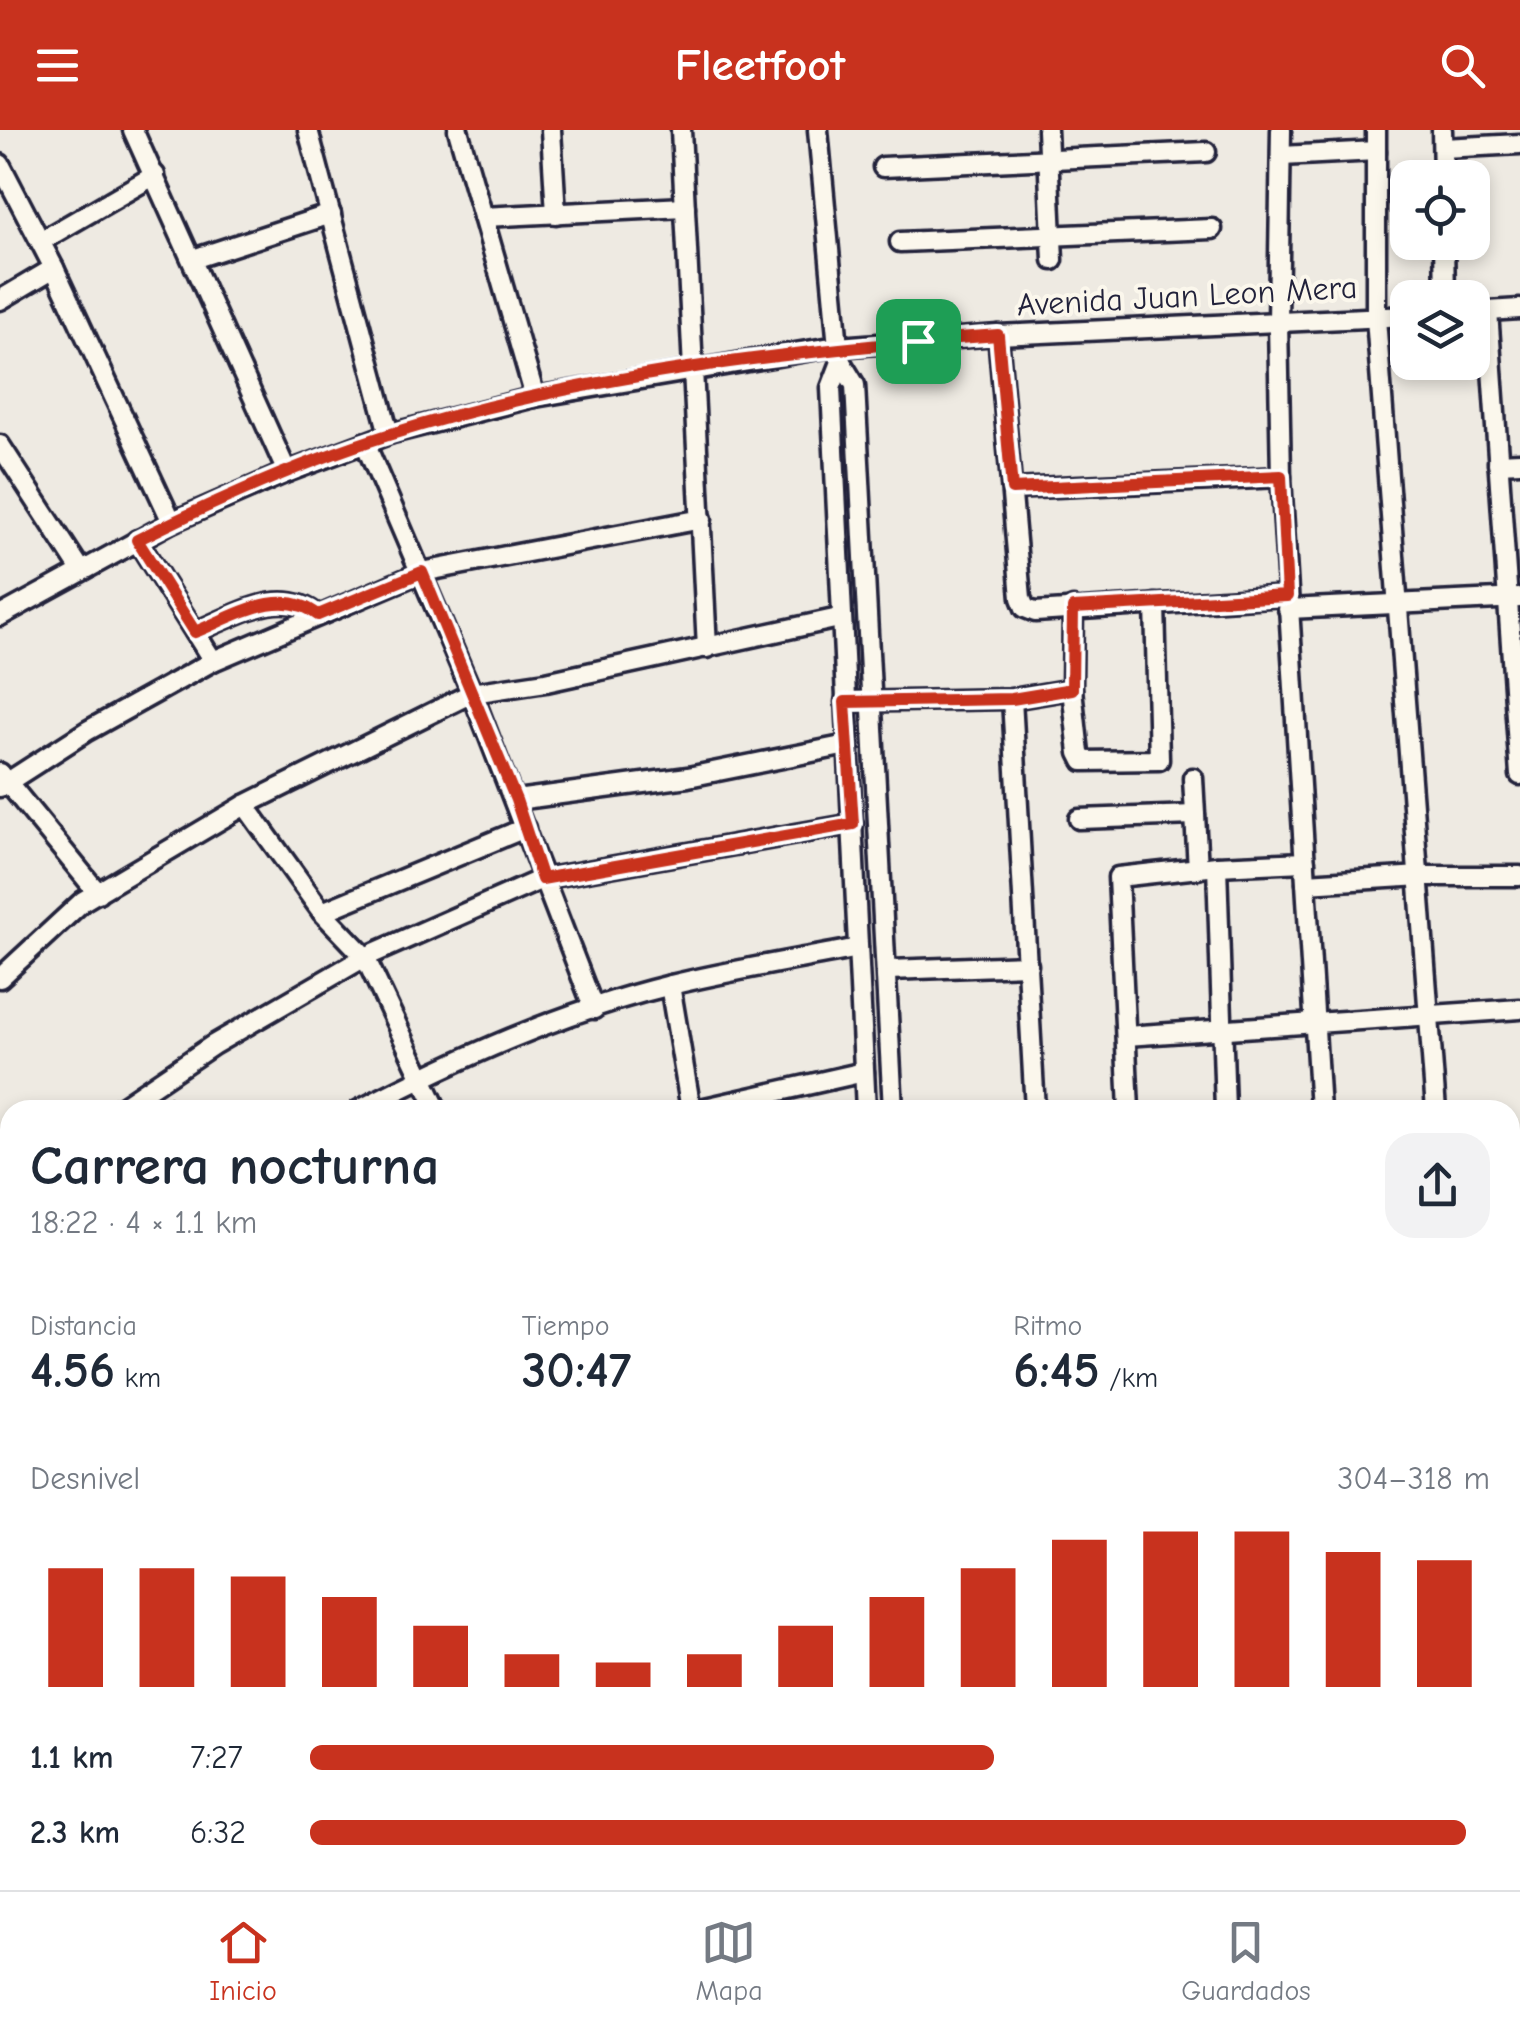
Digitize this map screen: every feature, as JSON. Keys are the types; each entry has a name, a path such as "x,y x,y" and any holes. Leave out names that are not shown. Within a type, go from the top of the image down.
{"street":[{"path":"133,130 287,472"},
{"path":"308,130 389,434"},
{"path":"458,130 534,397"},
{"path":"550,130 556,214"},
{"path":"680,130 707,648"},
{"path":"818,130 839,355 831,388 839,618 865,1100"},
{"path":"1047,130 1054,260"},
{"path":"1281,130 1281,476 1319,1100"},
{"path":"1376,130 1376,318 1435,1100"},
{"path":"1442,139 1520,144"},
{"path":"1282,156 1376,151"},
{"path":"884,167 1206,152"},
{"path":"0,164 54,268 172,522"},
{"path":"41,241 155,176"},
{"path":"483,218 685,207"},
{"path":"193,259 331,214"},
{"path":"900,242 1212,229"},
{"path":"0,300 54,268"},
{"path":"1490,311 1520,309"},
{"name":"Avenida Juan Leon Mera","path":"0,616 172,522 287,472 389,434 534,397 693,370 998,335 1390,317"},
{"path":"998,335 1025,608 1035,612 1155,604 1398,604 1512,598"},
{"path":"839,355 855,385 893,1100"},
{"path":"1488,380 1512,598 1520,774"},
{"path":"364,443 516,800 542,879 594,1008"},
{"path":"0,446 81,570"},
{"path":"1498,463 1520,462"},
{"path":"1012,489 1281,476"},
{"path":"98,892 2,780 213,661 422,572 702,520"},
{"path":"137,540 213,661"},
{"path":"195,632 276,602 304,604 318,615"},
{"path":"1073,608 1072,689 1078,753 1083,760 1160,760 1155,604"},
{"path":"0,978 98,892 245,805 472,693 546,682 839,618"},
{"path":"845,702 1012,699 1072,689"},
{"path":"1012,699 1035,1100"},
{"path":"516,800 688,777 847,744"},
{"path":"1193,778 1198,869"},
{"path":"245,805 322,912 364,956 432,1100"},
{"path":"1079,819 1195,816"},
{"path":"133,1100 213,1045 364,956 542,879 853,824"},
{"path":"322,912 524,828"},
{"path":"1129,1100 1118,877 1217,866 1305,862"},
{"path":"1217,866 1225,1100"},
{"path":"1306,883 1421,876 1520,876"},
{"path":"379,1100 420,1078 594,1008 670,985 858,948"},
{"path":"888,970 1028,965"},
{"path":"670,985 691,1100"},
{"path":"1126,1036 1520,1009"},
{"path":"733,1100 864,1072"}],"route":[{"path":"998,335 1012,489 1281,476 1287,596 1073,608 1072,689 1012,699 845,702 853,824 542,879 516,800 422,572 318,615 304,604 276,602 195,632 137,540 340,451 389,434 534,397 825,348 918,341 998,335"}]}
